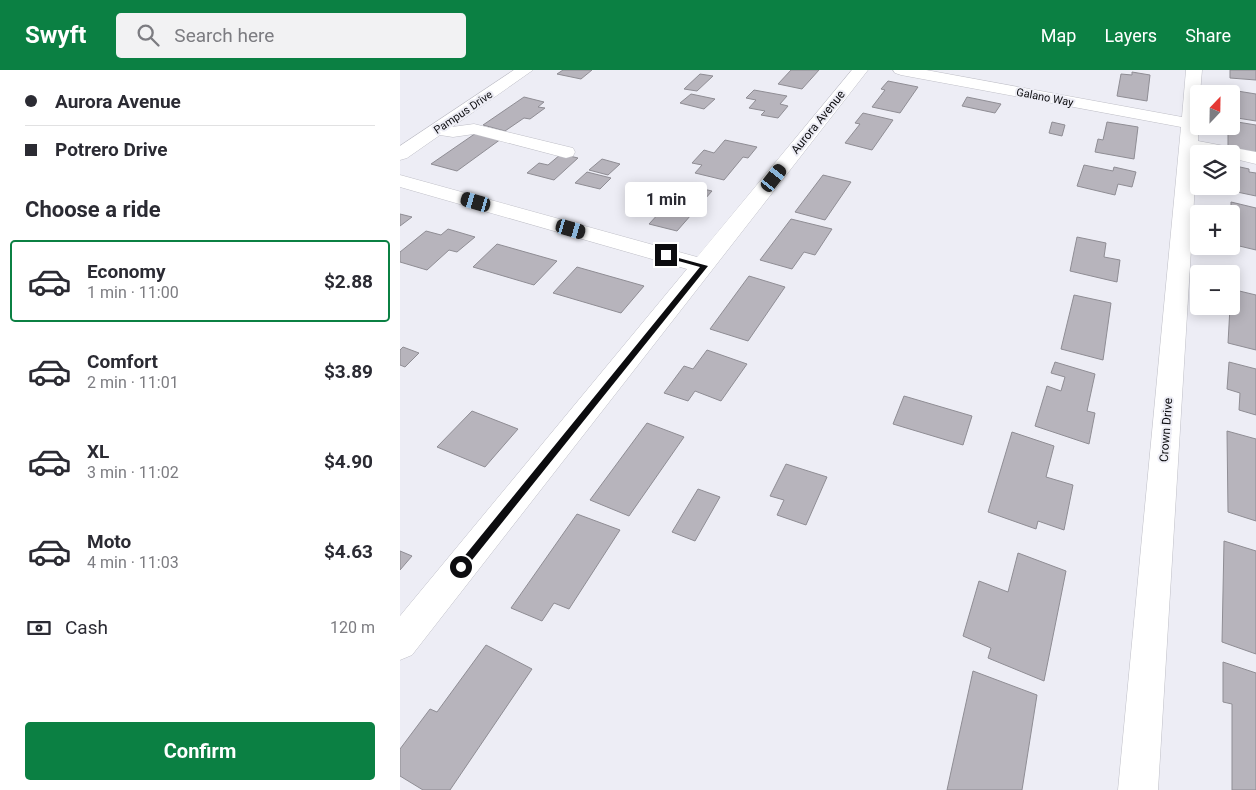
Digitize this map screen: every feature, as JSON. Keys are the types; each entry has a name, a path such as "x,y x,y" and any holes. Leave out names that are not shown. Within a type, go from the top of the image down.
{"street":[{"name":"Pampus Drive","path":"400,154 526,70"},
{"name":"Aurora Avenue","path":"400,643 860,70"},
{"name":"Galano Way","path":"901,70 1189,134 1256,158"},
{"name":"Crown Drive","path":"1138,790 1194,70"},
{"path":"437,129 453,132 474,129 566,152"},
{"path":"400,181 704,266"}],"building":[{"path":"563,70 592,70 581,79 557,74"},
{"path":"791,70 819,70 802,89 778,84"},
{"path":"1230,70 1256,70 1256,80 1230,78"},
{"path":"1132,72 1150,75 1147,101 1117,96 1121,74 1132,75"},
{"path":"700,74 713,76 697,91 684,89"},
{"path":"888,81 918,87 900,113 872,107 885,90 881,89"},
{"path":"754,90 787,96 780,104 788,106 778,118 761,115 765,111 749,108 756,100 746,98"},
{"path":"1240,91 1256,94 1256,121 1240,118"},
{"path":"691,94 715,99 704,109 680,103"},
{"path":"524,97 544,102 538,107 545,108 530,119 524,118 505,131 483,125"},
{"path":"967,97 1001,104 995,113 962,106"},
{"path":"863,113 893,120 872,150 845,143 860,124 855,123"},
{"path":"1052,122 1065,125 1062,136 1049,133"},
{"path":"1107,122 1138,127 1134,159 1095,152 1098,139 1103,140"},
{"path":"1240,122 1256,125 1256,155 1240,152 1240,145 1228,145 1228,135 1240,135"},
{"path":"476,133 501,139 457,171 431,164"},
{"path":"725,140 757,147 748,158 743,157 724,180 695,173 702,165 692,163 704,150 714,153"},
{"path":"561,154 578,158 554,180 527,173 539,163 548,165"},
{"path":"602,159 620,164 608,175 589,170"},
{"path":"1084,165 1113,171 1114,167 1136,172 1132,187 1118,184 1115,195 1077,186"},
{"path":"1240,167 1249,169 1249,172 1256,173 1256,196 1240,193"},
{"path":"587,172 611,178 600,189 575,183"},
{"path":"823,175 851,182 825,220 795,212"},
{"path":"685,185 712,191 677,231 649,224"},
{"path":"1231,202 1256,208 1256,250 1240,246 1240,205 1231,205"},
{"path":"400,214 412,217 400,226"},
{"path":"791,219 832,229 815,255 804,252 792,269 760,260"},
{"path":"448,229 475,237 457,252 449,250 427,270 400,262 400,252 426,231 441,235"},
{"path":"1077,237 1106,243 1104,257 1120,260 1117,282 1070,271"},
{"path":"497,244 557,261 534,285 473,267"},
{"path":"577,267 644,286 621,313 553,293"},
{"path":"749,276 785,287 748,341 710,329"},
{"path":"1240,291 1256,295 1256,350 1228,343 1230,315 1240,315"},
{"path":"1074,295 1111,303 1103,360 1061,349"},
{"path":"403,347 419,353 405,367 400,365 400,350"},
{"path":"707,350 747,364 721,401 695,391 688,401 664,393 684,366 693,369"},
{"path":"1055,362 1095,374 1087,411 1095,413 1089,444 1035,426 1047,386 1061,391 1065,377 1051,373"},
{"path":"1229,362 1256,369 1256,415 1239,410 1240,393 1227,389"},
{"path":"904,396 972,416 963,445 893,424"},
{"path":"472,411 518,429 485,467 437,447"},
{"path":"647,423 684,437 629,516 590,500"},
{"path":"1227,431 1256,439 1256,521 1228,512"},
{"path":"1012,432 1054,446 1046,477 1073,485 1064,530 1038,521 1036,529 988,512"},
{"path":"786,464 827,477 806,525 777,515 784,500 770,496"},
{"path":"698,489 720,497 695,541 672,532"},
{"path":"577,514 620,530 569,609 554,603 542,621 511,608"},
{"path":"1224,541 1256,551 1256,654 1222,642"},
{"path":"400,551 412,556 400,570"},
{"path":"1018,553 1066,571 1044,681 988,658 991,648 963,636 979,581 1008,592"},
{"path":"486,645 532,669 450,790 423,790 400,776 400,749 430,709 437,712"},
{"path":"1223,662 1256,673 1256,790 1232,790 1232,704 1223,702"},
{"path":"973,671 1037,695 1022,790 947,790"}],"route":[{"path":"461,567 704,266 666,255"}]}
